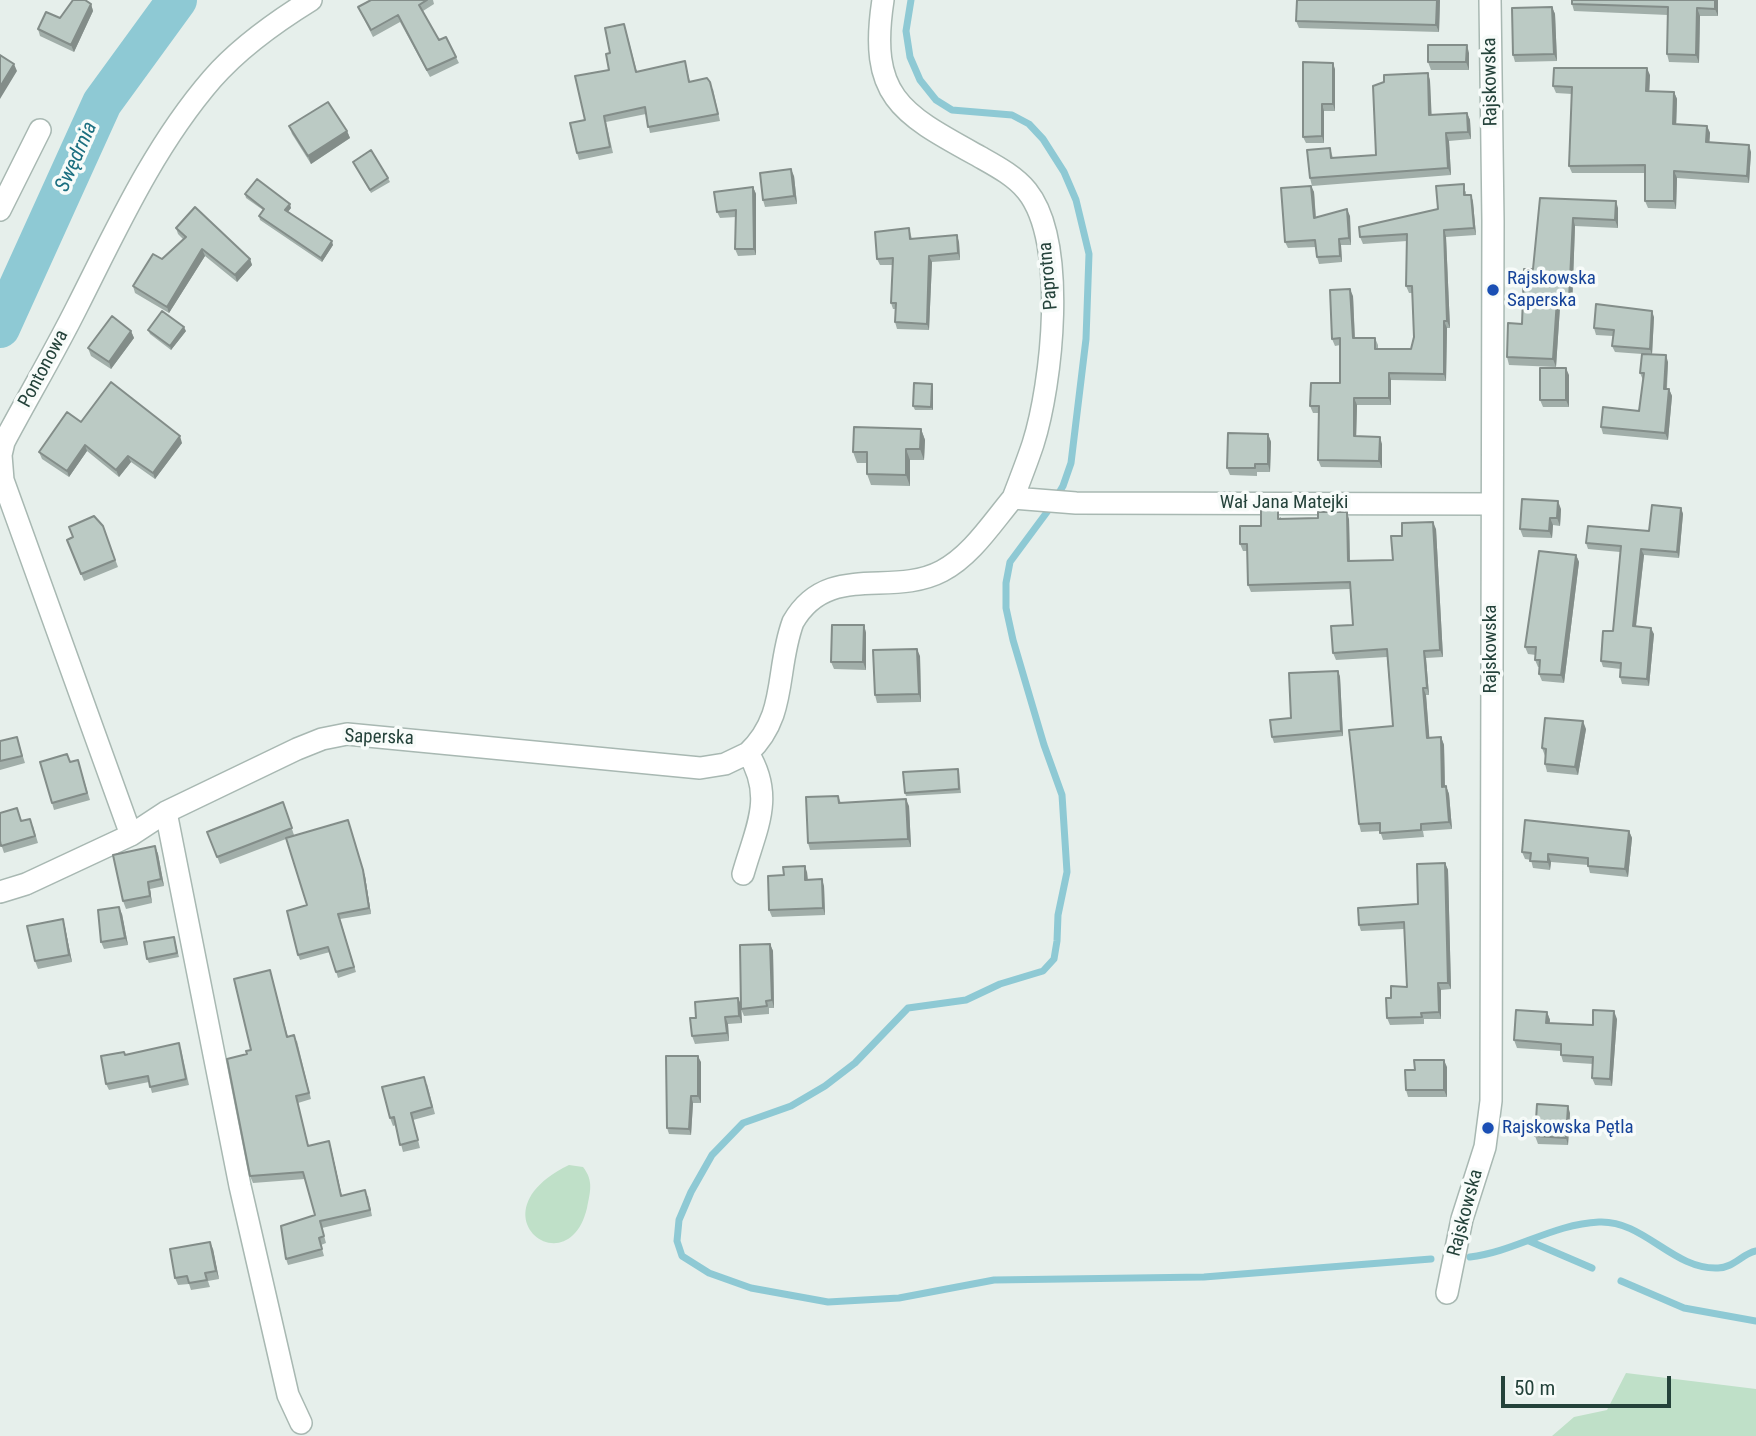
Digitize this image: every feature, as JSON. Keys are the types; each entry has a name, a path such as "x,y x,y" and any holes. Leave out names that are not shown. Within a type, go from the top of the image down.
{"street":[{"name":"Paprotna","path":"883,0 879,57 887,86 894,97 925,127 1005,171 1027,191 1042,219 1050,254 1053,319 1046,387 1023,499"},
{"name":"Rajskowska","path":"1447,1293 1462,1219 1485,1147 1490,1101 1490,0"},
{"name":"Pontonowa","path":"131,835 3,480 1,455 9,434 46,368 137,188 172,132 213,78 259,37 309,2"},
{"path":"0,210 40,130"},
{"name":"Wał Jana Matejki","path":"1023,499 1076,503 1491,504"},
{"path":"743,874 761,811 763,792 760,772 748,753 763,739 774,719 788,636 801,609 823,591 849,584 923,580 945,570 964,556 1023,499"},
{"name":"Saperska","path":"0,892 26,884 131,835 166,812 297,749 322,739 347,734 700,768 725,764 748,753"},
{"path":"166,812 240,1186 288,1395 301,1423"}],"green space":[{"path":"569,1165 583,1167 589,1177 587,1208 577,1231 562,1242 547,1242 534,1234 526,1221 527,1203 541,1184"},
{"path":"1626,1373 1756,1389 1756,1436 1552,1436 1574,1417 1607,1410"}],"building":[{"path":"73,0 85,0 91,4 71,45 38,29 46,12 60,18"},
{"path":"371,0 427,0 419,5 439,40 446,37 456,57 427,70 398,15 371,30 358,7"},
{"path":"1297,0 1437,0 1436,25 1296,21"},
{"path":"1572,0 1715,0 1715,9 1697,8 1696,55 1667,54 1668,7 1572,4"},
{"path":"1552,7 1554,54 1513,55 1512,8"},
{"path":"624,24 636,72 685,61 689,82 707,78 710,82 718,114 648,127 645,107 604,116 610,147 577,153 570,123 585,120 575,76 609,70 606,54 610,53 605,28"},
{"path":"1428,45 1467,45 1466,62 1428,62"},
{"path":"0,55 14,64 0,87"},
{"path":"1303,62 1333,63 1333,104 1322,104 1322,136 1303,137"},
{"path":"1554,68 1647,68 1646,91 1674,92 1673,124 1707,126 1706,142 1749,145 1747,176 1674,171 1674,201 1645,201 1645,165 1569,166 1572,87 1553,86"},
{"path":"1428,73 1429,115 1467,113 1468,132 1446,133 1448,168 1310,178 1307,150 1330,148 1331,158 1376,155 1373,86 1384,82 1384,75"},
{"path":"328,102 347,131 308,156 289,126"},
{"path":"371,150 388,178 370,190 353,162"},
{"path":"791,169 794,196 763,200 760,173"},
{"path":"257,179 290,204 285,210 332,241 321,258 259,216 264,209 245,194"},
{"path":"1464,184 1464,195 1471,195 1474,228 1444,230 1447,321 1444,321 1444,374 1389,373 1389,398 1354,398 1354,436 1380,437 1379,461 1318,460 1319,406 1310,406 1311,383 1340,383 1340,338 1332,339 1330,290 1350,289 1353,338 1375,338 1375,349 1411,349 1414,337 1412,286 1406,286 1407,234 1360,237 1359,227 1438,209 1436,186"},
{"path":"1311,186 1314,218 1347,209 1349,238 1339,239 1340,256 1317,257 1315,240 1285,242 1281,188"},
{"path":"753,187 754,249 735,249 736,210 717,212 714,192"},
{"path":"1540,198 1616,201 1615,220 1573,218 1569,300 1557,300 1553,359 1507,357 1508,323 1522,324 1524,269 1533,269"},
{"path":"195,207 250,259 235,275 202,249 167,307 133,286 153,254 162,259 186,237 176,228"},
{"path":"909,228 910,239 957,235 958,253 929,256 927,324 895,322 896,303 891,303 893,258 877,259 875,232"},
{"path":"1596,304 1652,311 1650,349 1612,346 1614,330 1594,328"},
{"path":"162,311 184,327 170,346 148,330"},
{"path":"112,316 131,331 109,362 88,348"},
{"path":"1642,354 1666,355 1664,389 1669,389 1665,433 1601,427 1603,407 1639,411 1644,373 1640,373"},
{"path":"1540,368 1566,368 1566,400 1540,400"},
{"path":"111,382 180,436 153,473 128,456 116,470 85,445 67,471 39,452 67,412 81,422"},
{"path":"914,383 932,384 931,407 913,406"},
{"path":"854,427 921,429 920,449 906,449 906,475 867,474 867,452 853,452"},
{"path":"1228,433 1268,434 1268,464 1255,464 1255,468 1227,468"},
{"path":"1522,499 1558,501 1557,518 1550,518 1549,531 1520,529"},
{"path":"1652,505 1681,508 1677,552 1641,549 1633,626 1651,628 1647,679 1620,677 1621,663 1601,661 1603,631 1613,631 1621,546 1586,543 1588,526 1649,531"},
{"path":"1261,509 1278,509 1278,519 1318,518 1318,512 1347,512 1348,561 1393,560 1391,536 1402,536 1402,523 1433,522 1440,650 1424,651 1427,688 1423,688 1427,738 1441,737 1442,787 1446,786 1449,822 1421,824 1421,830 1380,833 1380,823 1359,824 1349,730 1393,726 1387,649 1333,653 1331,626 1353,625 1350,582 1248,585 1247,544 1240,544 1240,526 1261,526"},
{"path":"94,516 103,526 115,560 81,574 67,540 73,537 69,527"},
{"path":"1539,551 1576,555 1561,675 1539,674 1540,660 1535,660 1536,647 1525,647"},
{"path":"832,625 864,625 863,662 831,662"},
{"path":"917,649 919,694 875,695 873,650"},
{"path":"1338,671 1341,731 1272,737 1270,720 1291,718 1289,673"},
{"path":"1545,718 1583,721 1575,767 1545,764 1546,749 1542,748"},
{"path":"17,737 22,756 0,761 0,741"},
{"path":"67,754 70,762 78,760 87,793 52,803 40,762"},
{"path":"958,769 959,789 905,793 903,772"},
{"path":"838,796 839,803 906,799 908,839 808,843 806,797"},
{"path":"283,802 292,828 217,857 207,832"},
{"path":"17,808 21,821 30,819 35,836 1,846 0,813"},
{"path":"348,820 363,870 369,908 338,914 354,967 336,972 328,947 298,955 287,911 307,905 286,838"},
{"path":"1525,820 1629,831 1625,869 1588,866 1588,858 1548,854 1548,862 1530,861 1531,853 1522,852"},
{"path":"155,846 161,879 148,882 150,896 123,901 113,855"},
{"path":"1445,863 1448,983 1438,983 1439,1012 1421,1013 1422,1017 1387,1018 1386,998 1391,998 1391,986 1407,987 1404,922 1359,925 1358,908 1418,904 1417,864"},
{"path":"805,866 805,880 822,879 823,908 769,910 768,876 784,875 783,867"},
{"path":"119,907 125,938 101,942 98,910"},
{"path":"63,919 69,955 35,961 27,926"},
{"path":"174,937 177,953 147,959 144,942"},
{"path":"770,944 772,1000 766,1001 767,1006 741,1009 740,945"},
{"path":"270,970 287,1037 294,1035 309,1093 296,1096 308,1146 329,1141 341,1196 365,1190 370,1210 320,1221 324,1236 319,1238 322,1249 286,1259 281,1226 315,1215 303,1172 250,1176 227,1059 247,1054 246,1051 251,1050 234,979"},
{"path":"738,998 739,1016 725,1017 727,1033 692,1036 690,1018 696,1018 695,1002"},
{"path":"1516,1010 1547,1012 1546,1023 1593,1025 1593,1010 1614,1011 1610,1079 1592,1078 1593,1057 1561,1055 1561,1044 1514,1040"},
{"path":"179,1043 186,1079 150,1087 148,1076 106,1084 101,1056 124,1052 125,1055"},
{"path":"666,1056 698,1056 698,1096 691,1096 689,1129 667,1128"},
{"path":"1414,1060 1444,1060 1444,1090 1406,1090 1405,1070 1415,1070"},
{"path":"424,1077 432,1107 411,1113 418,1140 400,1145 394,1117 390,1118 382,1087"},
{"path":"1537,1104 1568,1106 1566,1138 1535,1136"},
{"path":"210,1242 216,1271 205,1273 207,1280 189,1283 187,1276 175,1278 170,1249"}],"waterway":[{"name":"Swędrnia","path":"0,328 102,103 177,0"},
{"path":"911,0 906,31 910,57 920,80 936,100 952,110 1012,115 1029,124 1043,139 1064,172 1076,200 1089,254 1086,339 1071,463 1063,486 1050,508 1010,562 1006,583 1006,608 1013,640 1062,795 1067,872 1058,915 1054,959 1043,971 1000,984 966,1000 908,1008 855,1063 825,1086 791,1106 743,1123 712,1155 691,1192 679,1220 677,1241 682,1256 709,1273 751,1288 828,1302 899,1298 994,1280 1204,1277 1431,1259"},
{"path":"1470,1257 1502,1250 1566,1228 1599,1222 1615,1223 1630,1229 1672,1254 1702,1267 1723,1267 1756,1251"},
{"path":"1529,1241 1592,1268"},
{"path":"1621,1281 1684,1308 1756,1321"}],"place":[{"name":"Rajskowska Saperska","path":"1493,290"},
{"name":"Rajskowska Pętla","path":"1488,1128"}]}
